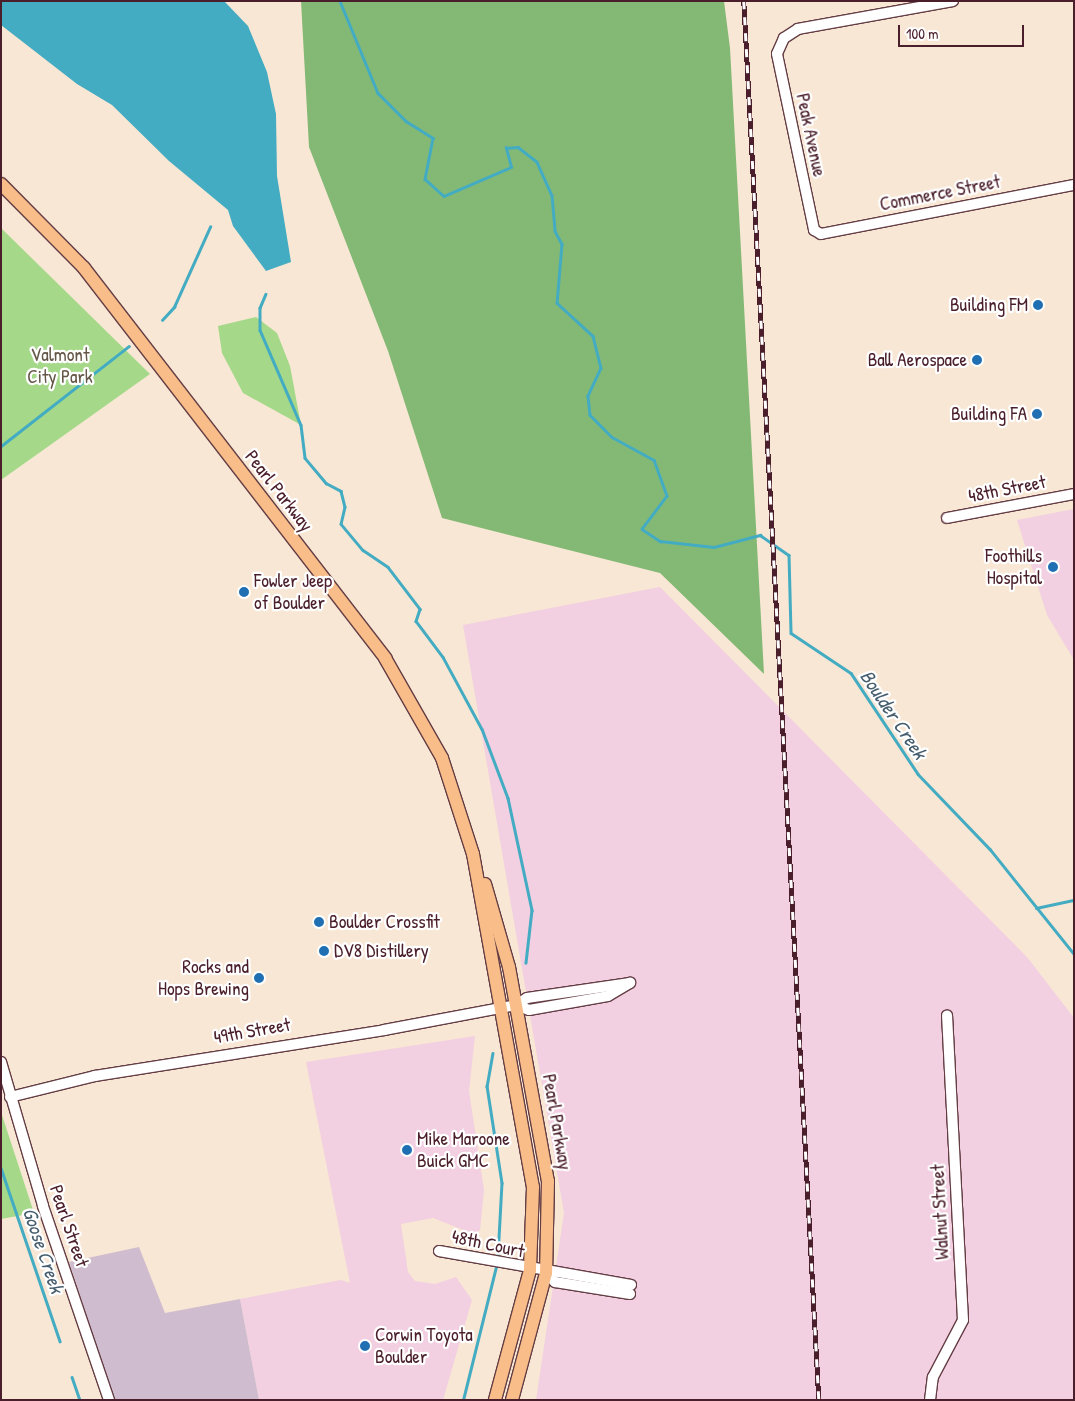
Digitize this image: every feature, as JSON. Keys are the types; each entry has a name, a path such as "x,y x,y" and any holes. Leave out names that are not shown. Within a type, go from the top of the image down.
{"main road":[{"name":"Pearl Parkway","path":"1,184 84,268 385,658 442,758 473,854 497,918 516,1005 547,1170 546,1273 512,1400"},
{"name":"Pearl Parkway","path":"473,854 531,1164 534,1226 530,1270 495,1400"}],"street":[{"name":"Peak Avenue","path":"814,230 779,46 798,29 953,1"},
{"name":"Commerce Street","path":"814,230 821,234 1074,185"},
{"name":"48th Street","path":"948,518 1074,494"},
{"path":"630,983 608,996 529,1010 516,1005 527,998 630,983"},
{"name":"49th Street","path":"10,1097 115,1073 516,1005"},
{"name":"Walnut Street","path":"930,1400 933,1377 963,1320 947,1014"},
{"name":"Pearl Street","path":"1,1062 10,1097 109,1400"},
{"name":"48th Court","path":"439,1251 631,1290"}],"shaded area":[{"name":"Foothills Hospital","path":"1074,509 1074,660 1047,615 1017,520"},
{"path":"660,587 1027,957 1074,1018 1074,1400 536,1400 564,1213 463,625"},
{"path":"475,1036 469,1091 484,1190 480,1230 474,1234 433,1218 401,1224 408,1272 415,1281 435,1284 456,1277 472,1300 443,1400 259,1400 240,1299 341,1280 350,1283 306,1062"},
{"path":"139,1247 165,1313 240,1299 259,1400 114,1400 69,1262"}],"green space":[{"path":"301,1 724,1 730,48 764,674 660,573 442,518 388,351 309,147"},
{"name":"Valmont City Park","path":"1,228 150,374 1,480"},
{"path":"256,317 277,333 290,366 301,425 243,393 222,353 218,326"},
{"path":"1,1112 34,1213 1,1219"}],"water":[{"path":"1,1 224,1 248,26 267,72 276,114 277,176 291,262 266,271 233,226 228,210 169,161 112,105 77,84 1,25"}],"waterway":[{"name":"Boulder Creek","path":"340,1 378,93 406,121 433,138 425,179 444,196 511,167 506,148 518,147 537,162 552,195 555,231 562,244 557,303 593,336 601,368 588,396 590,415 612,437 654,460 667,496 642,529 660,541 714,547 760,535 789,555 791,633 851,673 918,774 990,849 1074,954"},
{"name":"Goose Creek","path":"162,320 174,307 210,227"},
{"path":"266,294 260,308 260,330 301,425 305,458 326,483 341,491 345,507 341,524 363,550 388,567 420,609 416,621 443,657 482,729 508,798 532,910 526,963"},
{"name":"Goose Creek","path":"1,446 129,346"},
{"path":"1036,908 1074,900"},
{"path":"493,1053 487,1086 502,1183 498,1258"},
{"name":"Goose Creek","path":"1,1168 60,1341"},
{"path":"463,1400 497,1263"},
{"name":"Goose Creek","path":"72,1377 80,1400"}],"railway":[{"path":"744,1 819,1400"}],"place":[{"name":"Building FM","path":"1038,305"},
{"name":"Ball Aerospace","path":"977,360"},
{"name":"Building FA","path":"1037,414"},
{"name":"Foothills Hospital","path":"1053,567"},
{"name":"Fowler Jeep of Boulder","path":"244,592"},
{"name":"Boulder Crossfit","path":"319,922"},
{"name":"DV8 Distillery","path":"324,951"},
{"name":"Rocks and Hops Brewing","path":"259,978"},
{"name":"Mike Maroone Buick GMC","path":"407,1150"},
{"name":"Corwin Toyota Boulder","path":"365,1346"}]}
